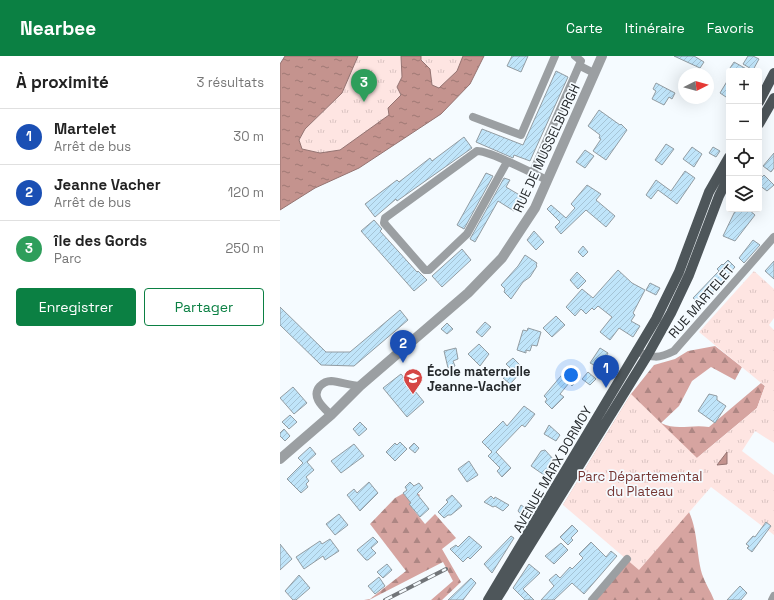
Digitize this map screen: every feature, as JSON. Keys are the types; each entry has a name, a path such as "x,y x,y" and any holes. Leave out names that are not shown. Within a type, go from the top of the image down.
{"main road":[{"path":"762,96 774,73"},
{"path":"762,119 774,98"},
{"name":"AVENUE MARX DORMOY","path":"488,600 656,319 679,272 709,192 726,162"},
{"name":"AVENUE MARX DORMOY","path":"496,600 647,356 685,284 719,196 726,182"}],"street":[{"path":"473,117 521,135 555,56"},
{"path":"532,174 580,66 581,60 575,56"},
{"name":"RUE DE MUSSELBURGH","path":"280,459 331,415 360,386 484,278 502,258 518,236 535,208 602,56"},
{"path":"580,66 594,73"},
{"path":"507,162 467,234 429,270 425,270 384,223 384,218 477,151 482,151 507,162 532,174 547,180"},
{"name":"RUE MARTELET","path":"636,351 652,357 663,357 674,351 774,237"},
{"path":"331,415 318,401 318,389 322,384 332,381 360,386"},
{"path":"592,600 627,559"},
{"path":"772,600 774,596"}],"green space":[{"path":"358,56 401,56 402,77 397,87 401,95 388,108 390,115 340,150 320,153 302,149 298,141 305,129 342,93"},
{"path":"421,56 463,56 458,71 440,88 432,85 430,69 421,59"},
{"name":"Parc Départemental du Plateau","path":"754,271 774,289 774,318 769,325 774,330 774,443 755,431 742,451 774,475 774,535 711,487 639,570 563,505 631,394 697,458 757,408 765,386 699,332"},
{"path":"715,346 742,367 735,380 711,367 692,381 679,406 661,423 673,427 709,427 761,383 765,386 757,408 697,458 563,505 631,394 654,365 675,359 688,351"},
{"path":"411,489 420,495 412,508 425,524 435,514 456,538 442,549 461,582 442,600 431,600 453,581 443,562 369,600 364,600 370,599 406,571 370,524 395,498"},
{"path":"682,500 694,527 702,574 714,600 592,600"}],"water":[{"path":"285,56 358,56 342,93 305,129 299,140 302,149 320,153 340,150 389,115 388,108 401,95 397,87 402,77 401,56 421,56 421,60 430,69 432,85 439,88 457,71 463,56 484,56 470,84 441,114 359,168 315,188 280,210 280,64"},
{"path":"727,452 727,464 717,465"}],"building":[{"path":"512,56 528,56 521,72 507,66"},
{"path":"674,56 694,56 704,62 700,68"},
{"path":"748,56 753,56 759,59 754,68 750,68 743,64"},
{"path":"734,62 745,68 730,68"},
{"path":"556,71 568,77 530,161 514,155 513,158 476,142 482,129 523,145"},
{"path":"656,83 675,93 672,99 669,97 664,105 652,99 656,91 653,89"},
{"path":"726,83 726,97 720,93"},
{"path":"599,110 620,125 621,124 627,130 606,160 593,151 601,139 599,138 600,135 588,126"},
{"path":"464,137 472,148 397,201 396,199 375,217 365,204 397,180 399,182 430,158 432,161"},
{"path":"666,144 674,149 662,165 655,160"},
{"path":"692,147 702,154 694,167 683,159"},
{"path":"713,147 720,151 716,157 709,153"},
{"path":"585,150 594,156 585,168 576,162"},
{"path":"774,153 774,168 771,172 763,166"},
{"path":"685,171 695,178 677,204 658,190 651,199 646,195 656,180 671,191"},
{"path":"486,173 493,176 464,229 457,225"},
{"path":"764,175 774,185 767,191 762,187 762,177"},
{"path":"504,178 510,180 506,187 523,197 514,211 498,201 475,242 470,239"},
{"path":"587,185 601,194 596,200 615,216 606,227 586,210 561,234 555,227 560,222 547,209 551,205 566,218 575,208 571,204"},
{"path":"735,212 752,212 755,215 735,241 723,236"},
{"path":"374,220 382,229 380,231 417,272 418,271 427,280 414,291 361,231"},
{"path":"534,231 544,242 536,250 527,240"},
{"path":"753,240 760,245 744,263 739,258"},
{"path":"583,246 588,252 583,257 578,252"},
{"path":"462,249 471,260 442,287 432,276"},
{"path":"525,255 537,263 537,266 530,277 523,282 511,299 504,292 505,289 501,285 518,266"},
{"path":"728,260 735,267 701,305 693,298 719,271 717,269"},
{"path":"774,261 774,279 765,271"},
{"path":"618,270 632,283 645,290 633,313 635,315 631,321 640,326 633,337 619,328 610,340 600,332 612,317 598,306 594,310 592,308 586,314 581,309 575,316 566,307 582,289 593,298"},
{"path":"577,272 586,281 578,289 570,280"},
{"path":"650,283 660,288 656,295 646,290"},
{"path":"280,307 326,352 350,352 400,310 408,320 354,366 321,365 280,325"},
{"path":"556,316 565,325 552,337 543,328"},
{"path":"485,322 491,327 482,337 476,332"},
{"path":"447,323 453,329 447,334 441,329"},
{"path":"528,328 541,332 537,346 532,345 530,351 526,350 526,353 517,350 523,330 527,331"},
{"path":"479,344 489,354 480,366 468,354"},
{"path":"456,348 458,359 453,361 455,366 448,368 444,351"},
{"path":"600,348 608,353 604,360 606,362 602,369 590,363"},
{"path":"513,358 524,369 510,384 503,378 511,369 506,364"},
{"path":"566,370 577,380 572,386 569,383 560,394 564,397 552,409 545,402 547,399 544,396"},
{"path":"588,372 596,379 590,385 582,379"},
{"path":"401,374 424,402 407,417 383,388"},
{"path":"293,387 307,403 294,414 280,398"},
{"path":"709,394 717,396 717,400 726,406 715,423 698,411"},
{"path":"524,406 535,414 525,427 522,425 496,452 511,468 502,477 497,471 500,468 488,456 492,452 482,442 503,421 507,426"},
{"path":"290,415 297,422 289,429 282,422"},
{"path":"360,422 367,429 359,436 353,429"},
{"path":"549,425 560,435 556,441 544,434"},
{"path":"284,429 290,436 285,441 280,436 280,433"},
{"path":"400,442 407,449 395,461 386,452 395,443 397,445"},
{"path":"414,443 419,448 415,453 409,448"},
{"path":"354,444 364,456 341,473 331,461"},
{"path":"310,447 316,454 307,462 314,470 306,477 309,481 306,484 308,487 301,493 287,479 303,463 298,458"},
{"path":"545,450 554,460 544,475 531,466 541,451"},
{"path":"469,461 478,475 467,482 458,469"},
{"path":"369,482 378,493 360,511 347,495 354,489 357,493"},
{"path":"410,482 414,486 419,483 423,488 417,494 429,509 420,517 409,504 411,503 403,493 407,490 405,487"},
{"path":"452,495 462,506 451,515 444,518 438,512 448,502 446,500"},
{"path":"491,496 494,499 495,497 509,505 503,511 484,502"},
{"path":"521,505 530,511 525,519 518,511"},
{"path":"339,514 348,525 335,535 326,524"},
{"path":"766,522 771,526 752,552 747,548 749,546 746,544 753,536 755,537"},
{"path":"572,525 578,531 571,538 573,540 568,545 560,537"},
{"path":"469,536 482,547 470,559 468,557 463,562 450,549 456,545 458,547"},
{"path":"511,536 514,538 492,573 484,564"},
{"path":"373,537 378,542 371,548 376,553 366,560 357,550"},
{"path":"330,539 339,551 325,560 323,556 304,569 296,557 320,541 322,544"},
{"path":"591,542 606,557 611,551 617,556 584,594 572,583 554,600 541,600 554,586 549,580 556,574 560,578 570,567 572,569 583,558 579,554"},
{"path":"561,543 568,550 554,564 545,556"},
{"path":"280,544 292,559 280,570"},
{"path":"387,564 392,570 383,578 377,572"},
{"path":"529,564 540,573 523,589 534,600 525,600 513,588"},
{"path":"299,575 310,588 296,600 293,600 285,591"},
{"path":"379,577 385,586 375,594 368,586"},
{"path":"471,578 476,583 463,600 448,600"},
{"path":"740,586 747,593 741,600 727,600"}],"railway":[{"path":"385,600 446,569"}],"place":[{"name":"île des Gords","path":"364,102"},
{"name":"Jeanne Vacher","path":"403,363"},
{"name":"Martelet","path":"606,388"},
{"name":"École maternelle Jeanne-Vacher","path":"413,395"}]}
